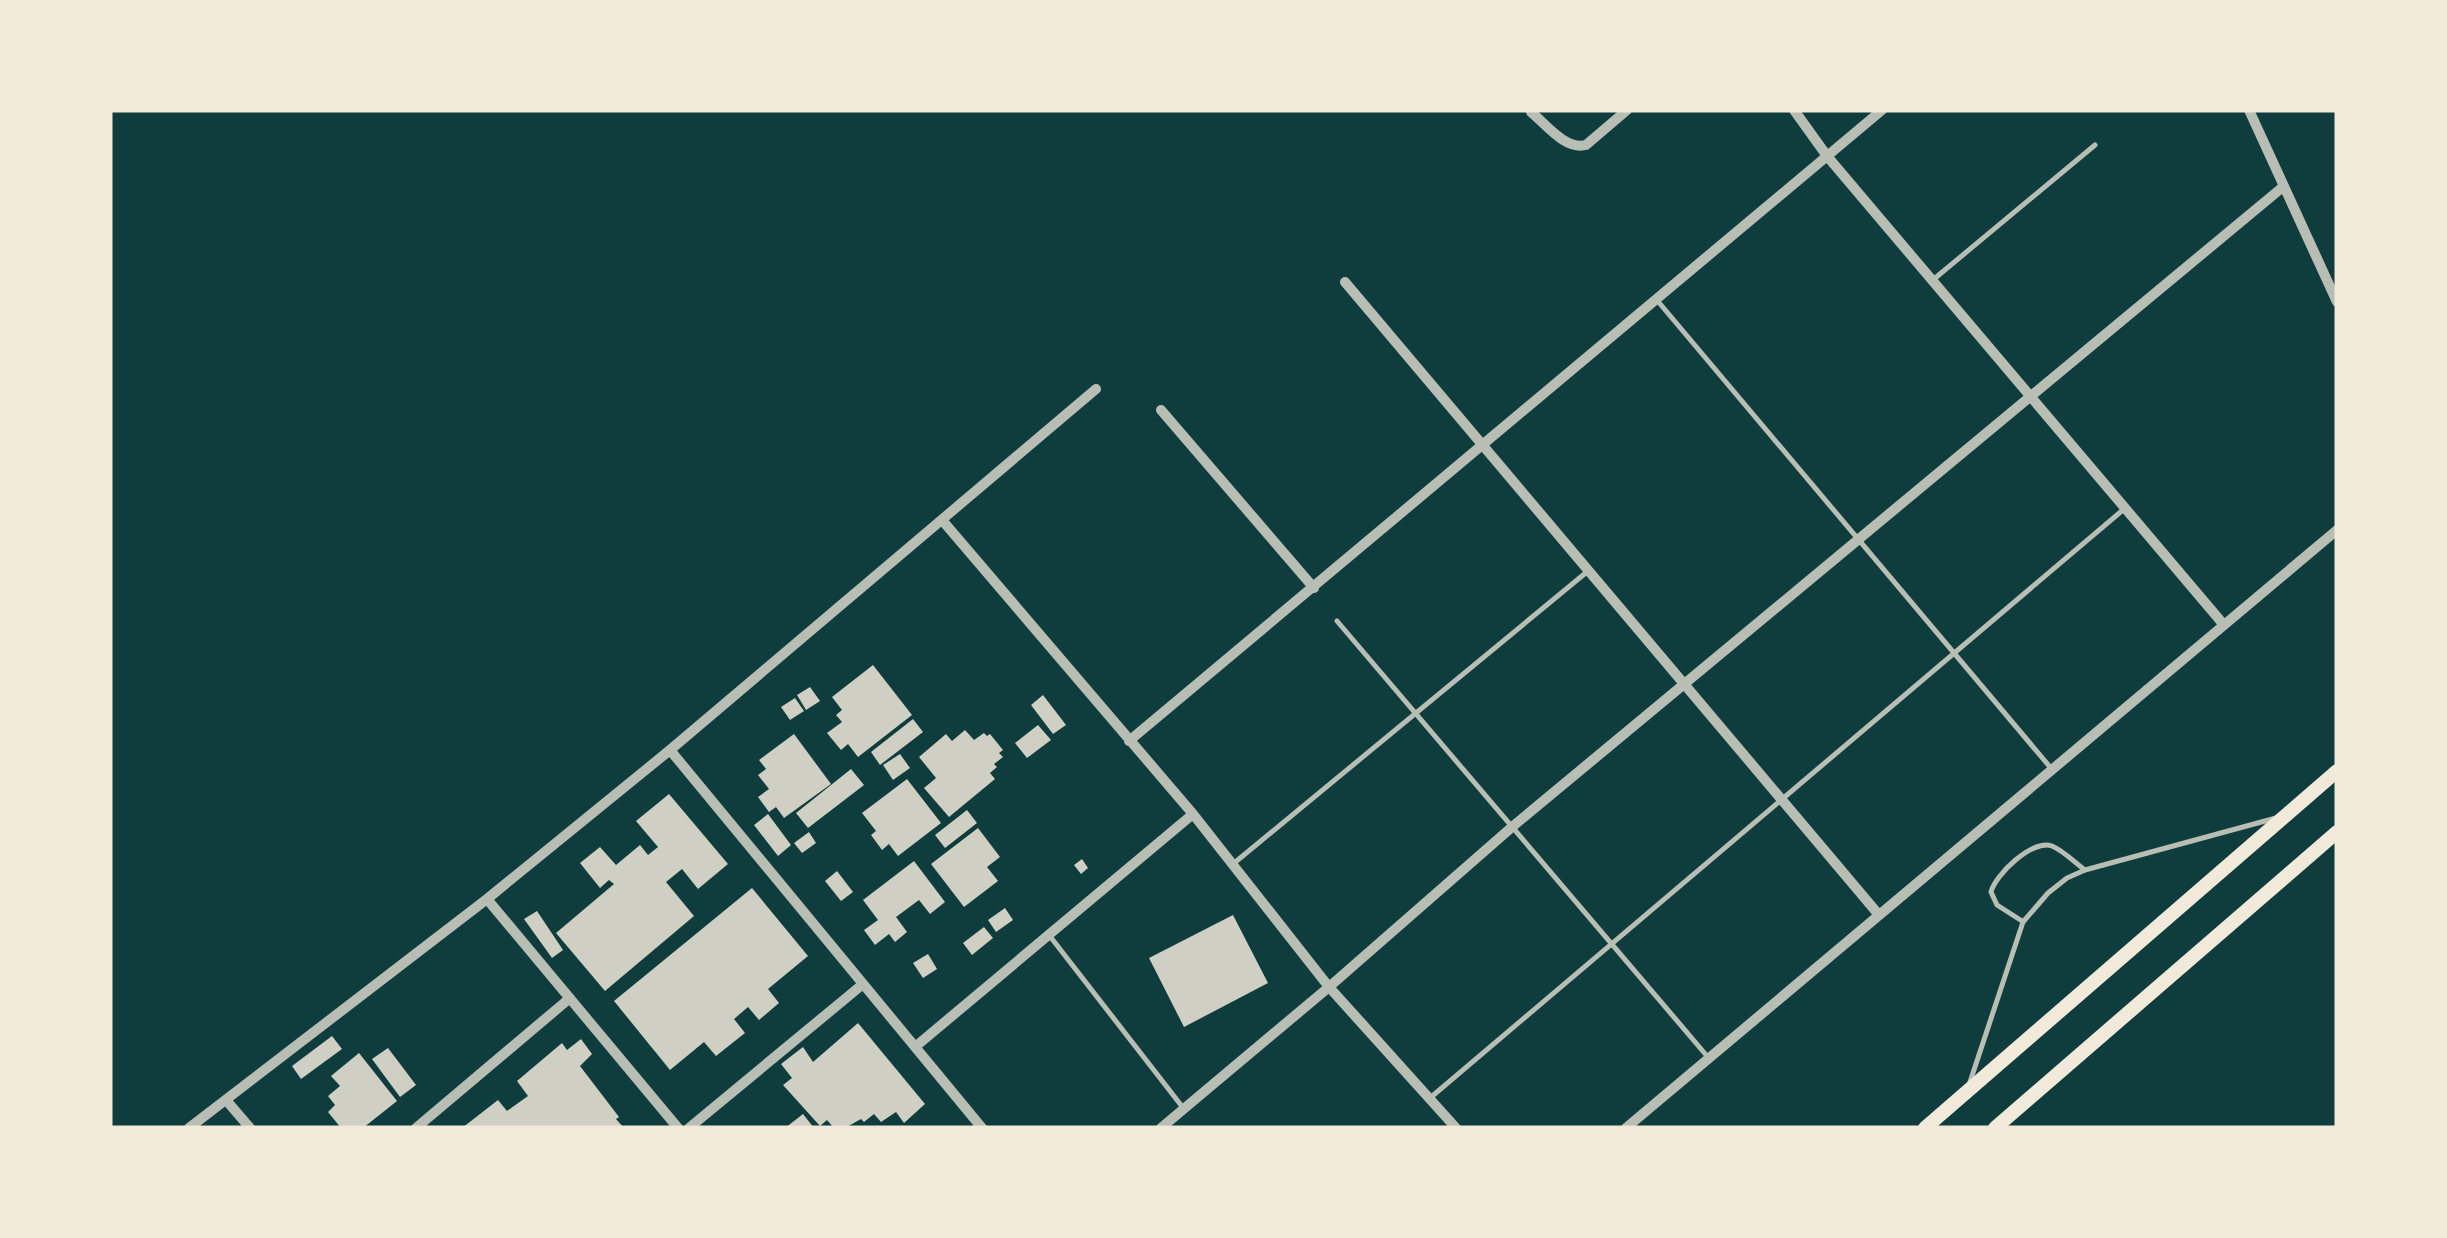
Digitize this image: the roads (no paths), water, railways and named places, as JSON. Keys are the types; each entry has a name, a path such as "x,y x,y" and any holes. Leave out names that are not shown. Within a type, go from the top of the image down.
{"main road":[{"path":"1925,1128 2337,771"},
{"path":"1995,1128 2337,832"}],"street":[{"path":"1532,112 1563,140 1580,147 1627,110"},
{"path":"1794,110 1828,156 2224,625"},
{"path":"1129,741 1882,110"},
{"path":"2249,110 2337,302"},
{"path":"1160,1128 1512,827 2284,186"},
{"path":"1345,282 1880,915"},
{"path":"190,1128 487,899 670,750 1096,389"},
{"path":"1161,410 1314,588"},
{"path":"942,520 1192,814 1329,987 1456,1128"},
{"path":"1626,1128 2337,530"},
{"path":"670,750 982,1128"},
{"path":"915,1047 1192,814"},
{"path":"487,899 678,1128"},
{"path":"689,1128 863,984"},
{"path":"416,1128 570,998"},
{"path":"226,1100 250,1128"}],"lane":[{"path":"1932,280 2095,145"},
{"path":"1656,300 2052,770"},
{"path":"1430,1098 2124,508"},
{"path":"1233,864 1588,571"},
{"path":"1336,621 1709,1058"},
{"path":"1966,1092 2023,922 2048,893 2085,870 2284,816"},
{"path":"2023,922 1998,905 1992,892 1996,880 2028,851 2052,846 2085,870"},
{"path":"1049,934 1184,1109"}]}
